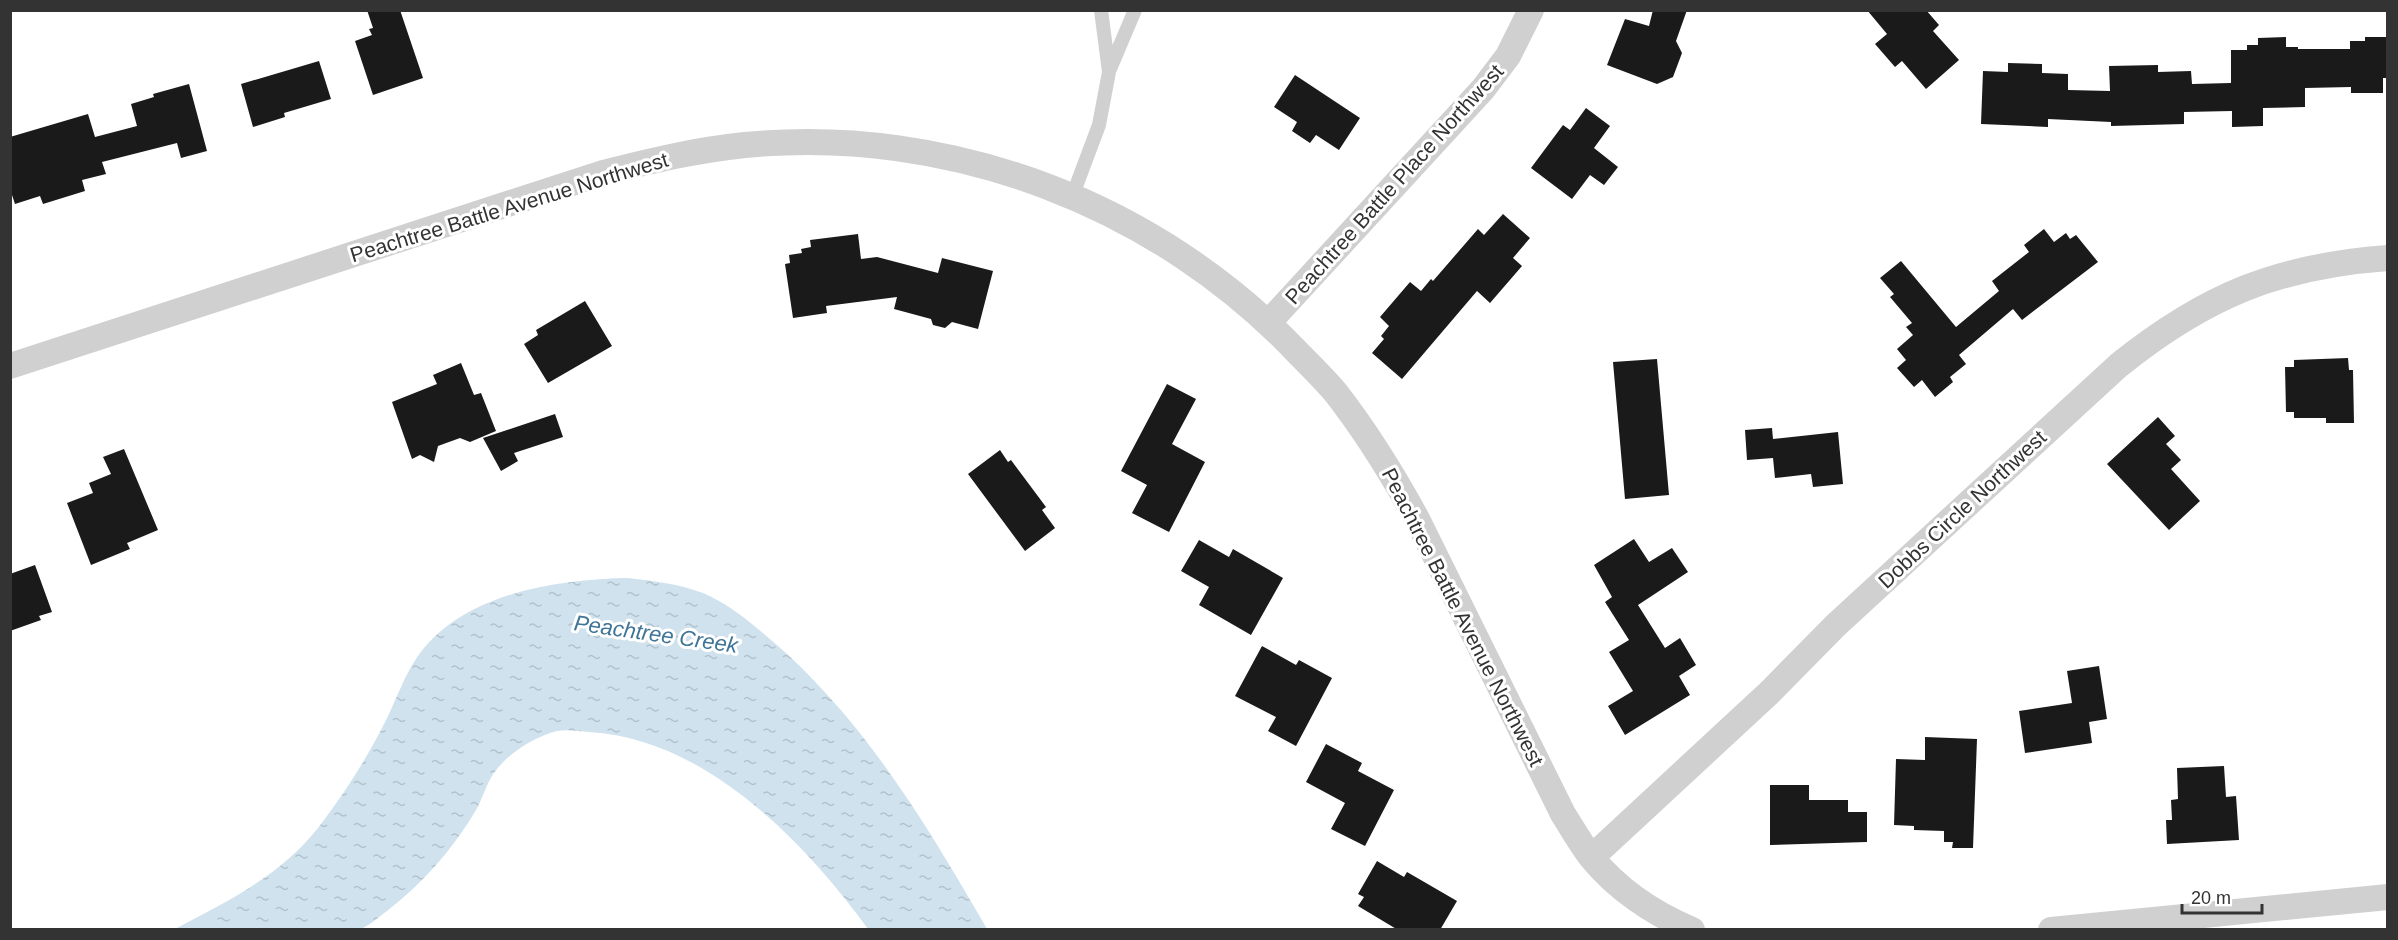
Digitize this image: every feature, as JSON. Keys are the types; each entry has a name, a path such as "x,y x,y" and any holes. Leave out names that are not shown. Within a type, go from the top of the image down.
{"street":[{"name":"Peachtree Battle Place Northwest","path":"1269,322 1483,89 1508,56 1531,10"},
{"name":"Peachtree Battle Avenue Northwest","path":"10,366 591,177 675,155 746,145 816,142 891,147 963,160 1030,180 1095,206 1157,239 1215,278 1269,322 1335,392 1392,473 1417,519 1563,814 1592,857 1629,894 1675,923 1692,930"},
{"name":"Dobbs Circle Northwest","path":"1592,857 1770,692 1836,625 2119,365 2152,338 2189,314 2218,299 2268,279 2346,261 2388,258"},
{"path":"2051,930 2388,897"}],"lane":[{"path":"1101,10 1109,72"},
{"path":"1072,197 1099,125 1109,72 1135,10"}],"water":[{"name":"Peachtree Creek","path":"628,578 676,585 713,597 747,620 804,670 864,738 891,775 941,851 987,929 868,929 814,862 782,830 748,800 711,774 672,753 631,739 564,730 539,737 507,759 491,777 467,824 436,865 413,889 361,929 345,931 175,929 252,886 270,874 303,845 327,816 360,767 416,659 435,637 457,619 511,594 571,582"}],"building":[{"path":"367,10 400,10 423,78 373,95 355,41 372,35 369,29 373,28"},
{"path":"1653,10 1687,10 1676,41 1682,53 1673,77 1657,84 1607,65 1625,19 1649,26"},
{"path":"1867,10 1926,10 1939,25 1933,31 1959,60 1926,89 1902,61 1895,67 1875,44 1887,34"},
{"path":"2286,37 2286,47 2350,49 2350,41 2365,41 2365,37 2388,37 2388,78 2383,78 2383,93 2351,93 2351,87 2305,88 2305,107 2263,108 2263,126 2232,127 2232,111 2184,112 2184,124 2111,126 2111,122 2048,119 2048,127 1981,124 1983,71 2008,72 2008,63 2042,64 2042,73 2068,74 2068,90 2110,91 2109,66 2158,65 2158,72 2191,71 2192,84 2231,83 2231,50 2247,50 2247,45 2258,45 2258,38"},
{"path":"319,61 331,99 284,113 285,117 253,127 241,84"},
{"path":"1295,75 1360,118 1339,150 1316,135 1310,143 1292,131 1297,122 1274,107"},
{"path":"189,84 207,151 181,158 177,143 102,162 106,174 82,180 85,191 43,204 40,196 15,204 10,189 10,137 88,114 95,137 137,126 131,104 154,97 153,94"},
{"path":"1586,108 1610,126 1594,148 1618,167 1604,185 1590,175 1572,199 1531,168 1563,125 1570,130"},
{"path":"1503,214 1530,238 1513,258 1522,266 1490,303 1477,291 1402,379 1372,353 1384,339 1381,336 1389,326 1380,317 1410,282 1421,291 1431,279 1433,281 1478,229 1484,235"},
{"path":"2044,229 2054,242 2066,233 2070,239 2076,235 2098,262 2022,320 2013,309 1959,355 1966,364 1950,377 1953,382 1935,397 1922,380 1914,387 1897,368 1906,360 1897,349 1913,335 1906,327 1912,323 1890,297 1894,294 1880,278 1901,261 1956,327 1999,291 1992,281 2029,252 2024,245"},
{"path":"858,234 861,259 877,257 938,273 942,258 993,271 978,329 952,322 945,328 933,325 931,319 894,309 897,297 826,306 827,313 793,318 785,264 790,263 789,255 802,253 801,249 811,247 810,240"},
{"path":"585,301 612,346 548,383 524,344 538,335 536,330"},
{"path":"2348,358 2349,370 2353,370 2354,423 2326,423 2326,418 2294,418 2294,412 2286,412 2285,367 2294,367 2294,360"},
{"path":"1657,359 1669,495 1625,499 1613,362"},
{"path":"461,363 474,395 481,393 496,431 470,442 460,438 438,446 434,462 420,455 412,459 392,402 437,384 433,375"},
{"path":"1167,384 1196,399 1172,444 1205,462 1169,532 1132,513 1147,485 1121,471"},
{"path":"555,414 563,437 514,453 518,461 501,471 483,438"},
{"path":"2158,417 2175,436 2166,444 2181,460 2171,469 2200,501 2169,530 2107,464"},
{"path":"1772,428 1773,439 1838,432 1843,484 1813,487 1811,474 1775,478 1773,458 1747,460 1745,430"},
{"path":"124,449 158,530 127,543 130,549 91,565 67,503 93,493 89,483 111,474 103,457"},
{"path":"1000,450 1008,462 1011,460 1046,507 1042,510 1055,528 1025,551 968,474"},
{"path":"1634,539 1649,562 1672,548 1688,572 1638,605 1665,648 1680,638 1696,665 1679,676 1690,695 1625,735 1608,706 1633,691 1609,652 1629,640 1605,602 1612,597 1594,565"},
{"path":"1199,540 1229,557 1233,549 1283,578 1251,635 1199,605 1209,587 1181,571"},
{"path":"35,565 52,612 39,616 41,620 10,631 10,574"},
{"path":"1262,646 1296,665 1299,660 1332,678 1296,746 1268,731 1276,717 1235,696"},
{"path":"2099,666 2107,719 2089,722 2092,743 2025,753 2019,711 2072,703 2067,671"},
{"path":"1925,737 1977,739 1973,848 1952,848 1953,842 1944,842 1944,831 1914,830 1914,826 1894,825 1896,759 1925,760"},
{"path":"1326,744 1362,763 1358,771 1394,790 1365,846 1331,829 1345,803 1306,782"},
{"path":"2224,766 2226,797 2236,796 2239,840 2167,844 2166,820 2172,820 2171,800 2178,799 2177,768"},
{"path":"1770,785 1809,785 1809,800 1848,800 1848,812 1867,812 1867,842 1770,845"},
{"path":"1377,861 1404,877 1407,872 1457,901 1440,930 1398,930 1358,906 1364,897 1358,894"}]}
